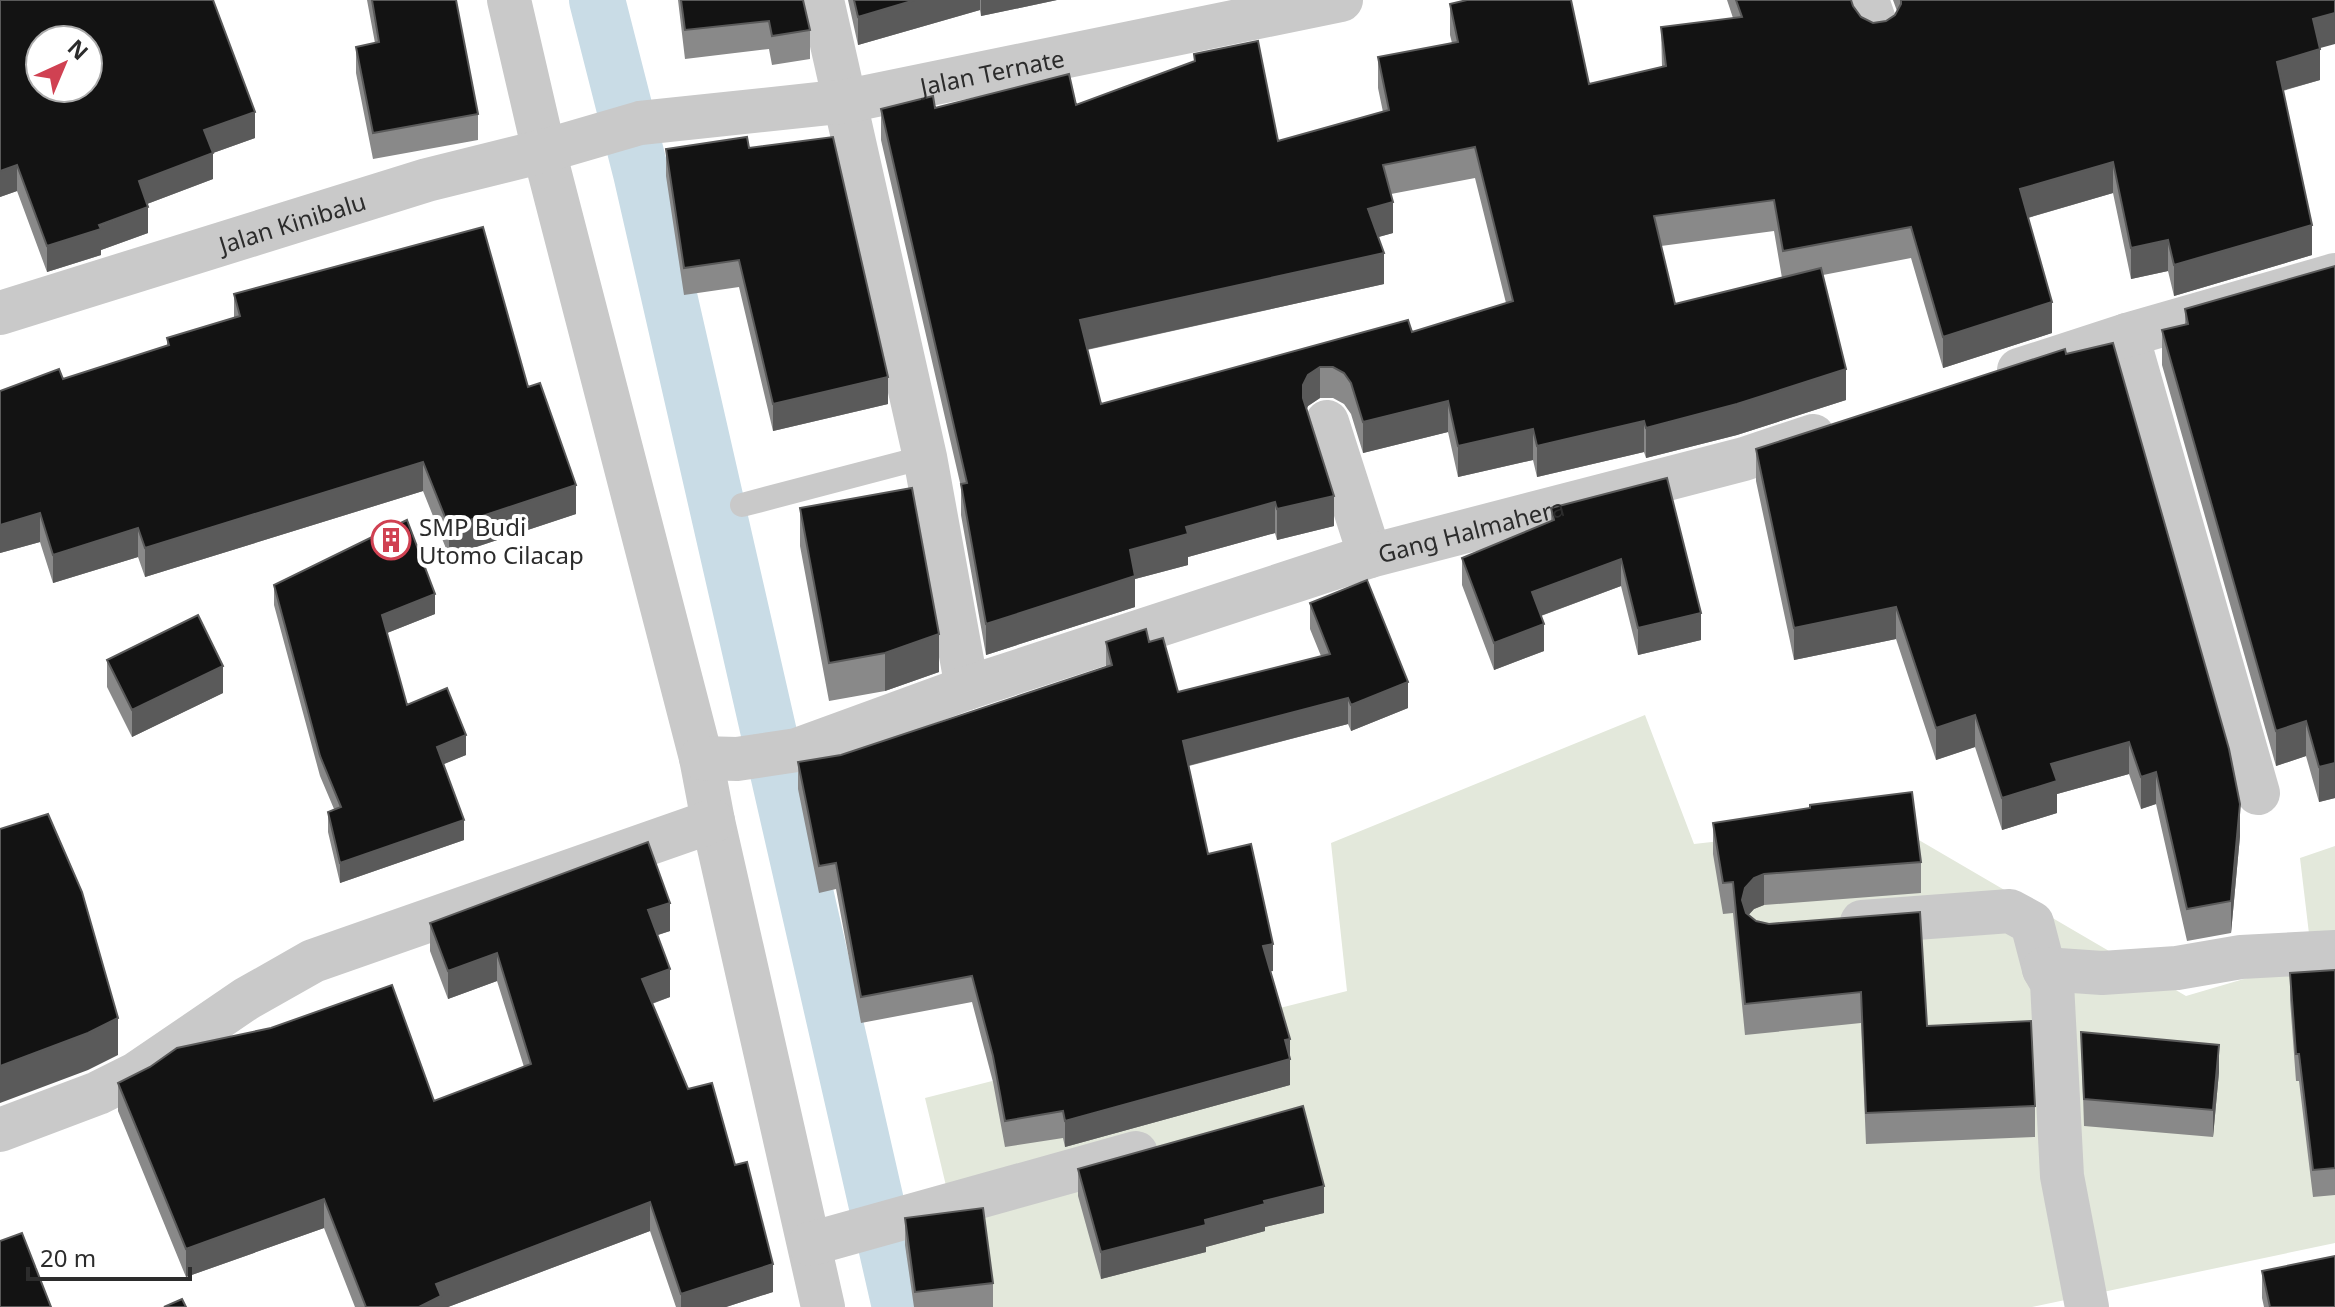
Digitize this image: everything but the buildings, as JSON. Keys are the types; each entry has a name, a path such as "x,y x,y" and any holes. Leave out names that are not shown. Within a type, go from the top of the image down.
{"street":[{"path":"509,0 544,151 719,758 713,821 825,1240 823,1307"},
{"path":"822,0 925,457 967,688"},
{"name":"Jalan Ternate","path":"586,140 640,123 847,101 1341,0"},
{"name":"Jalan Kinibalu","path":"0,313 427,180 586,140"},
{"path":"1979,382 2127,335 2335,275"},
{"path":"2127,335 2258,793"},
{"path":"1327,422 1370,556"},
{"name":"Gang Halmahera","path":"719,758 797,750 967,688 1370,556 1744,459 1847,425"},
{"path":"0,1130 98,1093 136,1074 246,999 313,961 713,821"},
{"path":"1826,925 2010,911 2032,923 2044,969 2052,983 2062,1176 2087,1307"},
{"path":"2044,969 2102,973 2177,968 2241,957 2335,952"},
{"path":"825,1240 1181,1141"}],"lane":[{"path":"742,505 925,457"}],"shaded area":[{"path":"1645,715 1694,844 1888,822 2186,996 2312,959 2300,858 2335,846 2335,1243 2032,1307 975,1307 925,1098 1347,991 1331,843"}],"waterway":[{"path":"597,0 641,173 900,1307"}],"place":[{"name":"SMP Budi Utomo Cilacap","path":"391,540"}]}
